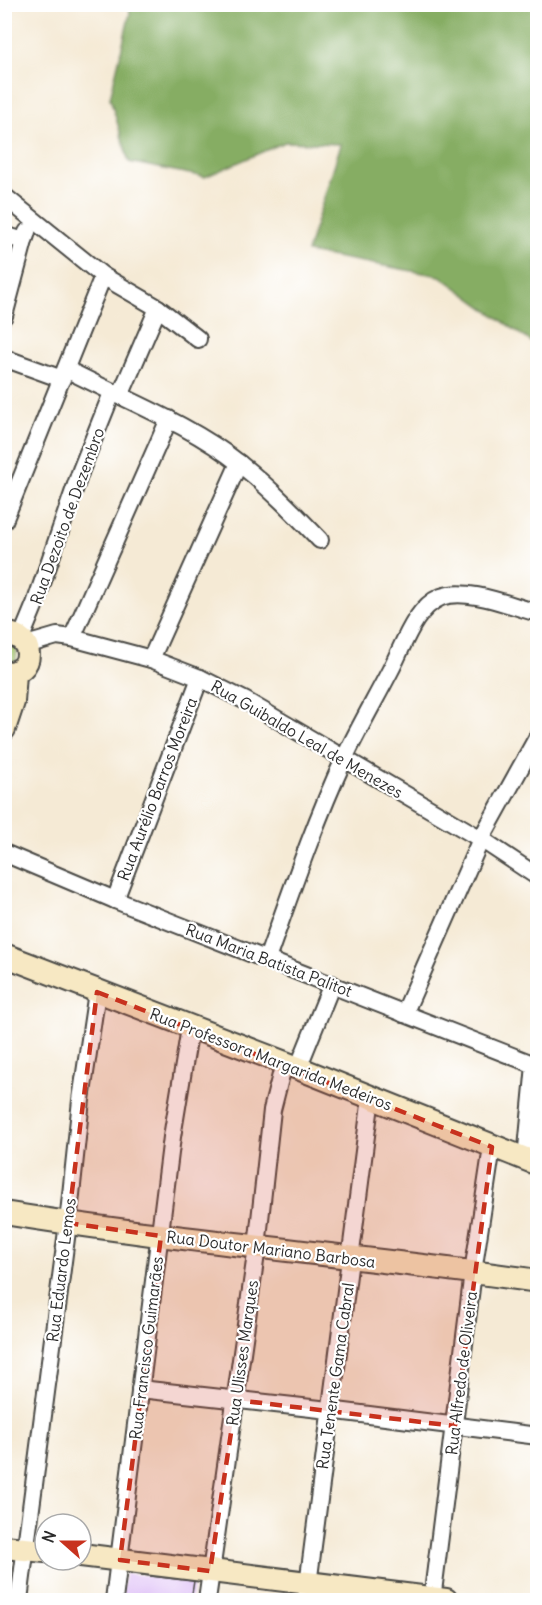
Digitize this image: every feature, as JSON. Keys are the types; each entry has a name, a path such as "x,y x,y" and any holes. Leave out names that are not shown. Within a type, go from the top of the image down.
{"main road":[{"path":"4,729 14,695 10,673 22,668 27,661 28,653 13,636"},
{"name":"Rua Professora Margarida Medeiros","path":"5,956 371,1097 532,1162"},
{"name":"Rua Doutor Mariano Barbosa","path":"4,1213 161,1236 537,1281"},
{"path":"93,1557 210,1571 307,1592 437,1600"}],"street":[{"path":"4,196 103,276 158,308 198,339"},
{"path":"4,316 32,218"},
{"path":"4,236 24,241"},
{"path":"4,521 103,276"},
{"name":"Rua Dezoito de Dezembro","path":"13,636 35,604 81,470 158,308"},
{"path":"4,358 64,374 116,394 169,419 239,463 277,496 320,540"},
{"path":"72,638 169,419"},
{"path":"151,659 239,463"},
{"path":"267,959 297,874 344,759 407,635 421,614 432,601 442,596 457,594 474,596 537,614"},
{"name":"Rua Guibaldo Leal de Menezes","path":"13,636 72,638 151,659 200,678 246,701 481,838 537,877"},
{"name":"Rua Aurélio Barros Moreira","path":"115,900 200,678"},
{"path":"404,1014 481,838 537,736"},
{"name":"Rua Maria Batista Palitot","path":"4,853 115,900 404,1014 536,1062"},
{"name":"Rua Ulisses Marques","path":"207,1600 257,1247 272,1110 332,984"},
{"name":"Rua Eduardo Lemos","path":"19,1600 68,1223 81,1100 97,992"},
{"name":"Rua Francisco Guimarães","path":"114,1600 172,1137 190,1028"},
{"path":"532,1162 536,1062"},
{"name":"Rua Tenente Gama Cabral","path":"307,1592 371,1097"},
{"name":"Rua Alfredo de Oliveira","path":"437,1600 473,1272 492,1147"},
{"path":"140,1389 537,1436"}],"highlighted area":[{"path":"97,992 492,1147 455,1426 236,1400 210,1571 120,1560 161,1236 68,1223"}],"green space":[{"path":"129,5 537,5 537,346 440,276 307,252 341,144 285,142 205,177 129,162 110,98 130,13"},
{"path":"5,642 17,647 16,661 5,664"}],"building":[{"path":"125,1573 194,1581 191,1600 121,1600"}]}
